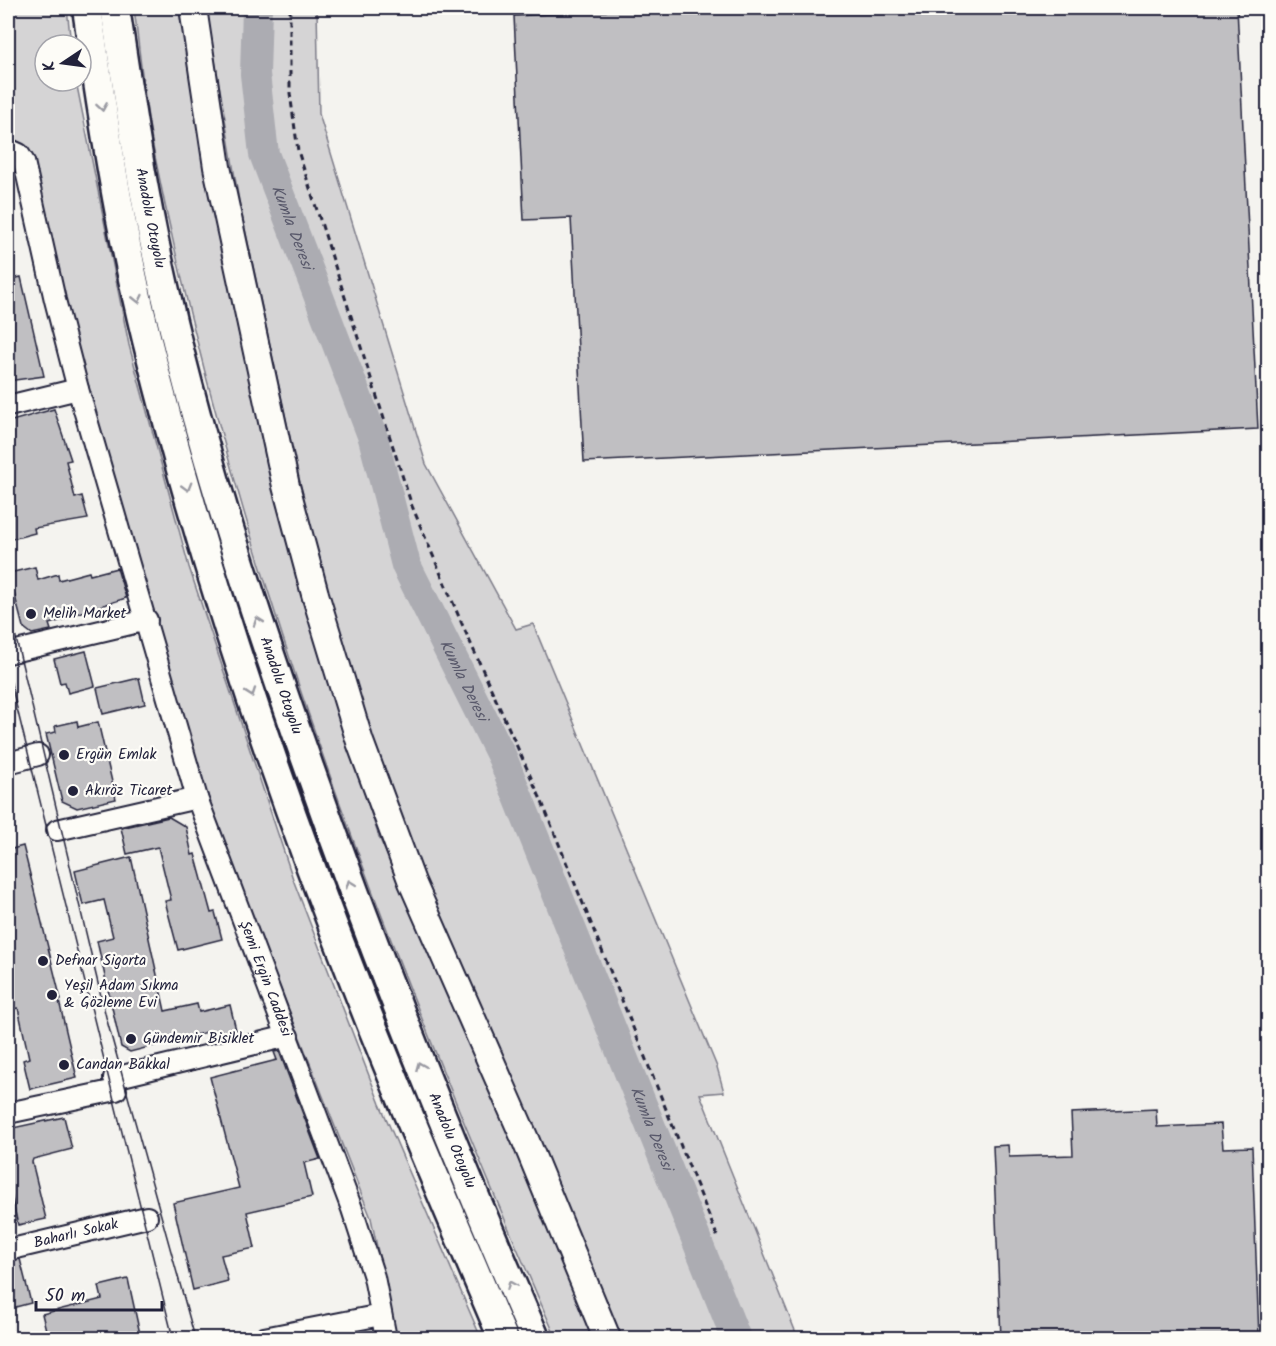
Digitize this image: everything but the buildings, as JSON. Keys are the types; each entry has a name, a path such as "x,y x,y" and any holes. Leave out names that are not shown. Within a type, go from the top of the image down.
{"highway":[{"name":"Anadolu Otoyolu","path":"87,8 113,177 130,267 177,453 224,611 314,875 353,978 503,1338"},
{"name":"Anadolu Otoyolu","path":"115,8 159,264 197,420 252,605 346,876 401,1019 535,1338"}],"main road":[{"path":"193,8 223,196 284,475 315,594 360,742 412,882 525,1139 607,1338"}],"street":[{"name":"Şemi Ergin Caddesi","path":"8,149 19,154 24,162 78,389 197,798 352,1209 374,1276 386,1338"},
{"path":"8,406 78,389"},
{"path":"8,653 147,620"},
{"path":"8,763 38,755"},
{"path":"57,830 197,798"},
{"path":"8,1113 288,1036"},
{"name":"Baharlı Sokak","path":"8,1250 147,1217"},
{"path":"264,1338 381,1315"}],"path":[{"path":"290,8 290,93 298,151 412,506 542,802 718,1238"}],"shaded area":[{"path":"8,8 67,8 70,33 33,33 33,93 78,93 129,345 189,567 294,882 380,1104 481,1338 396,1338 371,1218 205,797 12,140 8,113"},
{"path":"134,8 181,8 206,174 240,339 278,506 348,744 379,837 476,1054 593,1338 556,1338 434,1048 376,902 322,754 272,604 227,453 187,301 153,147"},
{"path":"206,8 317,8 319,114 426,464 516,629 533,624 717,1067 724,1092 700,1094 798,1338 620,1338 546,1157 419,871 372,742 316,552 295,461 239,201"}],"waterway":[{"name":"Kumla Deresi","path":"257,8 255,74 264,154 373,438 406,565 502,757 736,1338"}],"tram line":[{"path":"8,605 106,1017 195,1338"},
{"path":"8,672 173,1338"}],"place":[{"name":"Melih Market","path":"31,614"},
{"name":"Ergün Emlak","path":"64,755"},
{"name":"Akıröz Ticaret","path":"73,791"},
{"name":"Defnar Sigorta","path":"43,961"},
{"name":"Yeşil Adam Sıkma & Gözleme Evi","path":"52,995"},
{"name":"Gündemir Bisiklet","path":"131,1039"},
{"name":"Candan Bakkal","path":"64,1065"}]}
